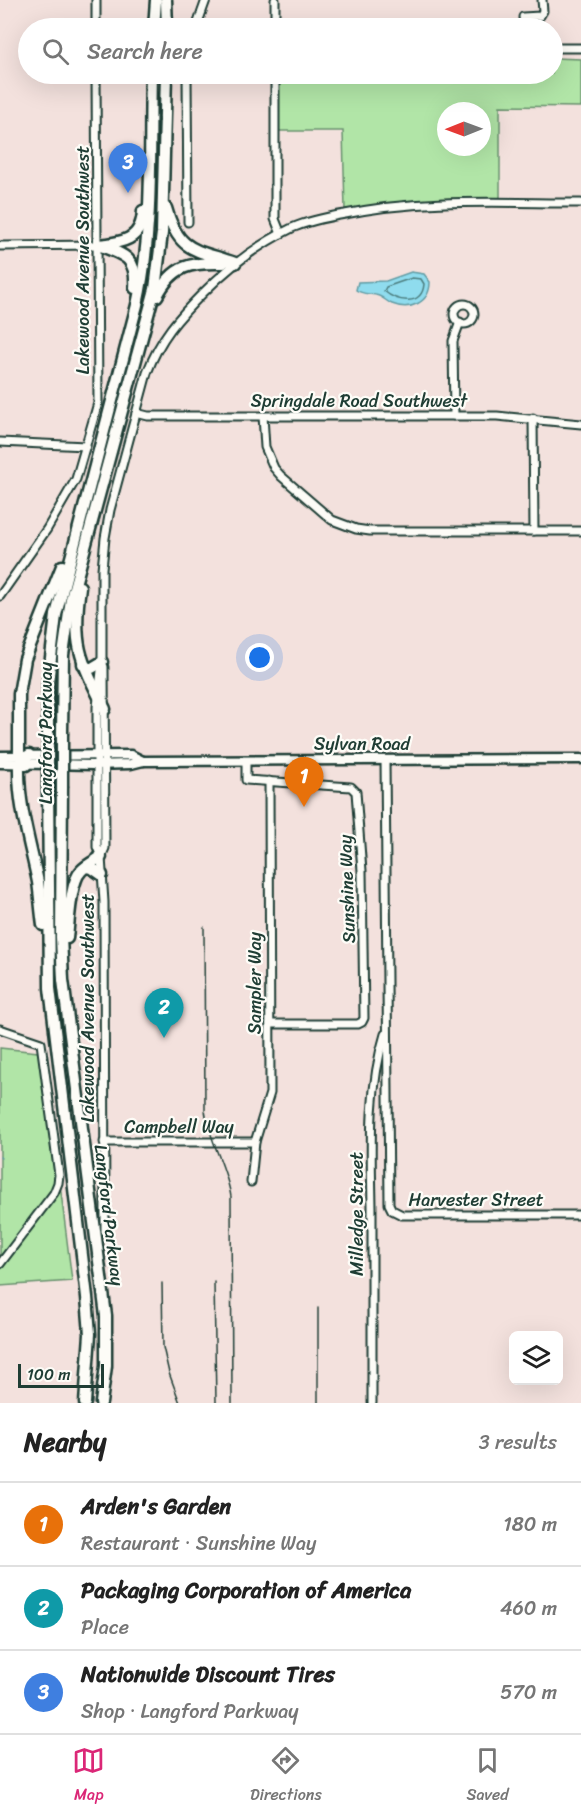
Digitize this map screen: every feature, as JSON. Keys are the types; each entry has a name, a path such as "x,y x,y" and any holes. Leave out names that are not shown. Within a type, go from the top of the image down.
{"highway":[{"path":"150,0 151,18"},
{"path":"153,18 156,0"},
{"name":"Langford Parkway","path":"85,1403 90,1334 87,1297 50,988 48,683 56,615 145,265 152,84"},
{"name":"Langford Parkway","path":"101,1403 106,1366 106,1316 63,980 64,636 71,599 152,305 159,264 166,84"},
{"path":"98,245 120,243 136,232 143,221 145,178 149,164"},
{"path":"163,197 172,227 179,239 189,247 235,263"},
{"path":"98,245 120,253 127,257 133,265 136,276 133,316"},
{"path":"152,305 166,280 184,267 204,262 235,263"},
{"path":"50,988 38,884 20,803 23,760 19,694 25,659 32,636 58,578 83,507"},
{"path":"86,545 76,621 77,643 83,664 105,710"},
{"path":"83,664 92,668 102,662"},
{"path":"63,980 73,889 78,875 102,857"},
{"path":"86,867 102,875"}],"main road":[{"name":"Sylvan Road","path":"0,764 23,760 101,755 131,755 143,761"},
{"name":"Sylvan Road","path":"0,756 23,760 101,765 131,764 143,761 581,759"}],"street":[{"path":"96,0 96,18"},
{"path":"200,18 206,0"},
{"path":"275,0 275,18"},
{"path":"523,18 540,16 543,11 542,0"},
{"path":"563,48 581,48"},
{"name":"Lakewood Avenue Southwest","path":"0,596 46,529 76,479 99,394 96,84"},
{"path":"187,84 188,222"},
{"path":"275,84 275,219 281,234"},
{"name":"Lakewood Avenue Southwest","path":"105,1231 102,857 105,848 98,695 102,662 102,569 110,510 155,353 170,328 217,278 235,263 294,227 362,210 412,205 452,202 581,203"},
{"path":"0,246 98,245"},
{"path":"454,416 453,341 460,322"},
{"name":"Springdale Road Southwest","path":"136,413 148,416 454,416 533,418 581,424"},
{"path":"263,416 265,447 274,468 324,514 343,525 370,531 581,531"},
{"path":"533,418 534,531"},
{"path":"0,442 86,446"},
{"name":"Lakewood Avenue Southwest","path":"101,755 105,710 105,672 102,662"},
{"name":"Milledge Street","path":"385,760 389,1191"},
{"name":"Sunshine Way","path":"246,761 246,780 351,787 356,790 362,871 364,1018 358,1024 270,1024"},
{"name":"Sampler Way","path":"251,1182 255,1142 270,1093 269,781"},
{"name":"Milledge Street","path":"372,1403 374,1091 387,1026"},
{"name":"Lakewood Avenue Southwest","path":"0,1029 41,1043 59,1175 54,1193 0,1264"},
{"name":"Campbell Way","path":"104,1142 255,1142"},
{"name":"Harvester Street","path":"389,1191 389,1204 392,1210 402,1215 581,1215"}],"green space":[{"path":"563,58 581,59 581,107 500,106 500,200 345,210 343,131 277,131 275,84 563,84"},
{"path":"0,1048 38,1052 53,1128 72,1281 0,1286"}],"water":[{"path":"411,272 424,274 430,282 427,295 418,304 412,306 399,306 379,296 356,290 358,282 386,281"}],"railway":[{"path":"204,927 205,1110 231,1197 232,1403"},
{"path":"214,1282 216,1403"},
{"path":"162,1283 163,1347 169,1373 180,1403"},
{"path":"318,1308 318,1403"}],"place":[{"name":"Nationwide Discount Tires","path":"128,193"},
{"name":"Arden's Garden","path":"304,807"},
{"name":"Packaging Corporation of America","path":"164,1038"}]}
